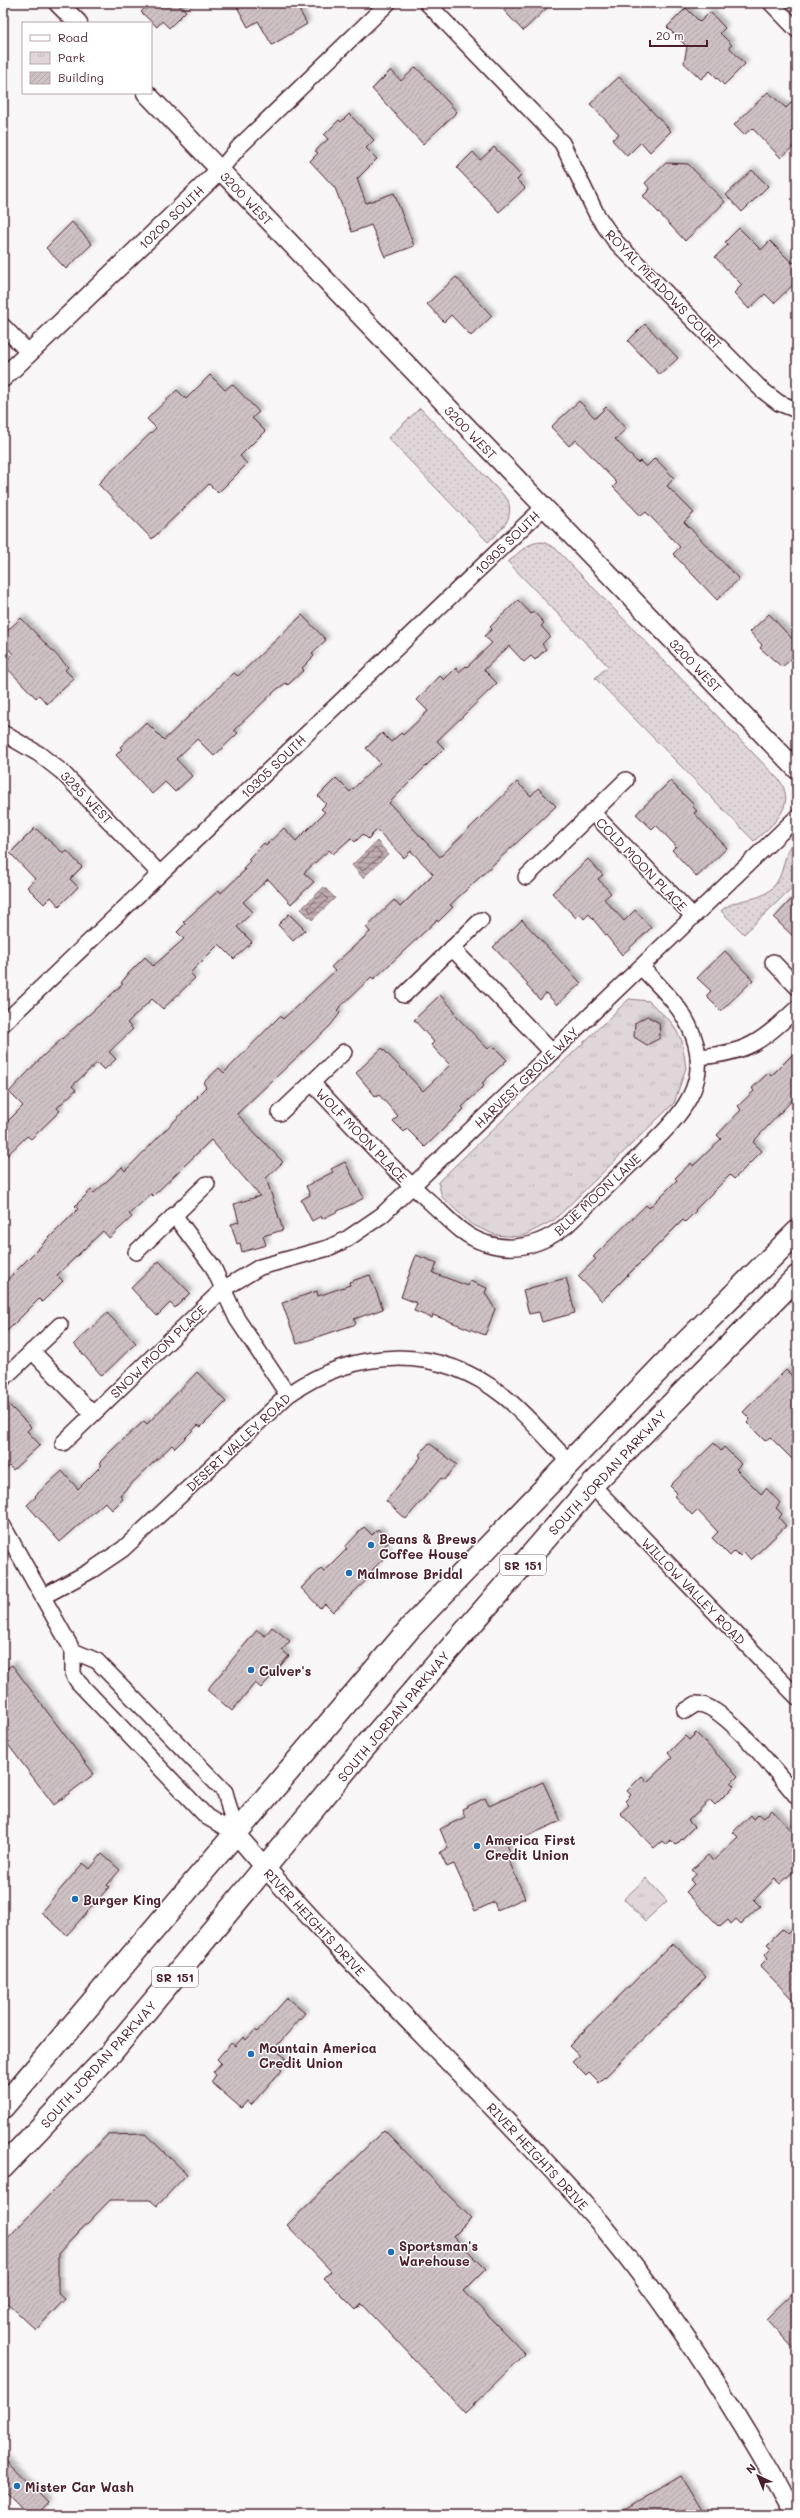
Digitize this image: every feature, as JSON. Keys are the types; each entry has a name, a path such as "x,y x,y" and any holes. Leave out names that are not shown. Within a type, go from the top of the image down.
{"main road":[{"name":"SR 151","path":"3,2107 411,1627 569,1462 797,1232"},
{"name":"SOUTH JORDAN PARKWAY","path":"3,2167 110,2054 266,1869 364,1748 592,1485 797,1277"}],"street":[{"path":"58,3 77,22"},
{"name":"10200 SOUTH","path":"3,378 220,170 239,146 388,3"},
{"name":"ROYAL MEADOWS COURT","path":"427,3 562,143 597,215 615,241 762,390 778,403 797,410"},
{"path":"771,3 797,30"},
{"name":"3200 WEST","path":"147,94 543,508 797,770"},
{"path":"3,326 29,353"},
{"name":"10305 SOUTH","path":"3,1024 543,508"},
{"name":"3285 WEST","path":"3,734 39,754 62,772 160,874"},
{"name":"COLD MOON PLACE","path":"526,877 626,780"},
{"name":"COLD MOON PLACE","path":"592,812 693,916"},
{"name":"HARVEST GROVE WAY","path":"223,1289 260,1267 328,1248 347,1239 382,1215 797,817"},
{"path":"404,995 481,920"},
{"path":"452,948 552,1052"},
{"path":"773,962 797,987"},
{"path":"641,967 682,1013 695,1041 698,1057 727,1054 748,1048 771,1033 797,1008"},
{"name":"WOLF MOON PLACE","path":"280,1113 344,1052"},
{"name":"BLUE MOON LANE","path":"412,1187 462,1232 484,1243 496,1246 521,1247 546,1240 567,1225 675,1121 692,1091 698,1057"},
{"name":"WOLF MOON PLACE","path":"312,1082 412,1187"},
{"path":"136,1252 207,1184"},
{"path":"174,1215 213,1267 237,1319 288,1394"},
{"name":"SNOW MOON PLACE","path":"63,1443 223,1289"},
{"path":"3,1379 60,1325"},
{"path":"32,1351 92,1414"},
{"name":"DESERT VALLEY ROAD","path":"44,1596 92,1570 123,1549 288,1394 321,1374 363,1360 399,1358 428,1361 455,1369 487,1385 505,1398 569,1462"},
{"name":"WILLOW VALLEY ROAD","path":"592,1485 797,1697"},
{"name":"RIVER HEIGHTS DRIVE","path":"3,1526 44,1596 73,1651 73,1674 85,1689 206,1817 236,1834 300,1908 535,2151 617,2244 667,2310 714,2379 763,2457 794,2515"},
{"name":"RIVER HEIGHTS DRIVE","path":"73,1651 97,1661 225,1792 236,1834"},
{"path":"685,1711 696,1704 709,1707 753,1746 797,1797"}],"green space":[{"path":"420,408 508,500 509,513 506,524 488,542 388,438"},
{"path":"537,542 543,542 555,548 780,781 785,790 786,799 784,807 775,822 754,841 595,678 608,666 508,562 528,546"},
{"path":"797,838 797,883 744,934 721,911 735,903 761,896 773,887 780,875 788,849"},
{"path":"629,999 649,1001 672,1023 682,1041 686,1068 674,1103 554,1220 521,1237 495,1235 471,1224 442,1197 438,1182"},
{"path":"646,1878 667,1901 645,1921 624,1899"}],"water":[{"path":"377,841 388,854 363,878 352,865"},
{"path":"324,887 335,898 312,920 301,909"}],"building":[{"path":"150,3 177,3 186,11 169,28 162,21 157,27 141,12"},
{"path":"235,3 295,3 307,24 272,45 258,21 248,27"},
{"path":"497,3 552,3 523,31"},
{"path":"686,8 700,22 710,12 725,28 720,33 732,45 729,47 745,64 724,85 710,71 701,79 684,63 687,47 667,27"},
{"path":"416,67 457,112 423,144 372,89 391,70 401,81"},
{"path":"619,77 671,131 650,152 641,142 627,156 612,140 619,134 590,104"},
{"path":"768,92 786,108 797,97 797,143 781,158 752,128 744,135 734,125"},
{"path":"349,114 374,140 366,148 377,159 357,179 366,203 394,193 414,246 385,257 371,225 352,232 335,188 310,161 318,153 315,151 328,139 324,135 339,120 341,122"},
{"path":"494,147 521,176 517,180 525,188 499,212 457,168 473,152 480,160"},
{"path":"666,163 688,164 725,202 685,241 643,196 650,189 645,183"},
{"path":"752,170 768,186 742,212 726,195"},
{"path":"72,222 92,244 66,269 46,248"},
{"path":"739,228 761,250 770,241 791,262 797,263 797,281 774,303 765,294 749,309 734,293 742,285 715,257 728,245 725,242"},
{"path":"456,277 492,316 471,336 451,315 444,322 427,304"},
{"path":"645,324 678,358 660,375 628,341"},
{"path":"210,375 225,390 232,384 259,412 252,418 265,431 240,456 247,464 218,493 209,484 152,539 98,484 156,428 147,419 177,390 186,399"},
{"path":"579,401 595,418 606,407 626,429 615,439 638,463 640,461 646,467 655,458 674,478 667,486 694,513 684,522 739,579 717,600 673,554 680,547 646,512 641,516 613,487 617,483 576,440 569,446 551,427"},
{"path":"518,600 531,614 533,611 544,623 541,626 550,636 542,644 546,649 535,660 531,656 524,662 509,646 484,670 497,683 437,741 444,748 389,803 440,857 517,782 531,796 538,788 556,806 450,905 453,907 438,922 437,920 374,979 371,977 337,1010 340,1013 330,1026 237,1114 283,1162 266,1178 283,1230 263,1236 266,1245 242,1252 240,1243 237,1244 231,1224 239,1222 234,1204 260,1196 211,1140 153,1196 151,1194 129,1214 132,1217 109,1238 103,1231 57,1275 63,1281 42,1302 39,1299 3,1335 3,1284 78,1209 75,1206 91,1190 94,1193 122,1167 125,1171 198,1097 197,1096 206,1087 203,1083 219,1068 224,1073 280,1016 283,1019 335,971 331,967 370,932 366,927 394,900 400,907 433,874 411,851 404,858 377,830 368,839 363,834 355,842 351,838 333,854 329,850 304,873 314,882 291,904 268,879 243,902 253,912 237,927 252,942 234,959 219,944 190,973 195,978 163,1009 152,999 127,1023 133,1029 109,1052 116,1059 104,1070 97,1063 72,1086 76,1090 57,1108 60,1111 31,1139 27,1136 3,1159 3,1126 23,1106 9,1092 43,1056 123,984 121,983 129,973 145,957 153,966 184,939 177,932 185,924 183,922 219,890 221,893 245,870 243,868 250,861 248,859 264,843 266,845 284,828 296,841 325,812 321,809 326,804 318,796 336,778 350,792 380,763 366,748 382,733 391,742 401,733 403,735 428,711 417,700 440,676 444,680 456,668 459,672 466,666 467,667 492,643 484,636 492,629 490,627"},
{"path":"769,614 797,644 797,654 782,667 760,648 762,645 750,632"},
{"path":"302,615 326,640 312,653 314,656 302,668 304,670 288,685 286,683 276,690 234,730 238,733 214,756 197,739 176,759 192,776 175,792 165,782 152,794 116,755 122,749 120,747 146,722 164,740 234,673 238,676"},
{"path":"21,618 68,667 65,670 74,679 47,704 39,695 36,698 3,664 13,654 3,643 3,635"},
{"path":"670,781 694,805 692,806 697,811 694,813 727,848 697,877 672,850 676,846 656,825 652,829 636,814"},
{"path":"35,828 64,854 67,851 82,867 70,879 78,887 59,906 51,897 44,904 27,887 35,879 10,853"},
{"path":"588,859 603,875 598,879 611,893 604,899 624,921 635,910 651,928 622,955 589,914 584,919 580,914 576,918 552,893"},
{"path":"797,893 797,940 774,918"},
{"path":"289,914 305,930 293,941 278,925"},
{"path":"522,920 581,983 557,1005 546,993 540,1000 526,985 528,984 493,947"},
{"path":"725,951 753,980 721,1011 706,996 711,991 697,978"},
{"path":"440,995 455,1011 453,1013 488,1049 492,1045 507,1060 482,1083 484,1086 462,1107 464,1109 425,1147 407,1129 404,1132 393,1121 398,1116 379,1095 376,1097 356,1073 382,1048 423,1091 450,1065 431,1045 434,1042 414,1020"},
{"path":"647,1016 659,1023 660,1038 647,1045 634,1037 635,1023"},
{"path":"797,1050 797,1095 753,1142 762,1151 734,1179 730,1175 685,1222 683,1220 602,1301 578,1276 596,1259 593,1257 646,1205 649,1208 677,1180 675,1178 691,1163 693,1166 721,1139 717,1135 741,1110 738,1106 754,1091 752,1088 768,1073 771,1076"},
{"path":"345,1162 364,1198 322,1219 321,1216 312,1221 301,1200 310,1195 306,1186 333,1172 331,1169"},
{"path":"416,1255 437,1263 433,1273 468,1286 470,1281 487,1288 485,1293 495,1309 485,1335 433,1315 432,1318 414,1311 417,1303 401,1297"},
{"path":"159,1261 190,1293 175,1308 170,1303 157,1316 131,1288"},
{"path":"370,1275 383,1309 354,1319 356,1324 297,1344 282,1303 317,1291 318,1296 350,1285 349,1282"},
{"path":"566,1278 575,1313 542,1322 539,1312 529,1314 523,1290"},
{"path":"107,1313 136,1343 102,1376 74,1344"},
{"path":"786,1370 797,1381 797,1464 770,1437 765,1441 747,1423 750,1419 743,1412"},
{"path":"197,1372 226,1402 201,1427 198,1425 175,1448 172,1445 120,1495 123,1499 112,1510 105,1502 60,1542 27,1505 62,1471 78,1489 102,1465 99,1463 115,1447 144,1421 147,1424"},
{"path":"3,1399 31,1427 27,1431 40,1445 13,1470 9,1466 3,1472"},
{"path":"429,1443 457,1465 444,1480 441,1478 406,1519 386,1501 421,1457 419,1455"},
{"path":"714,1443 721,1451 724,1447 741,1464 736,1469 761,1494 766,1488 780,1503 776,1508 782,1514 779,1518 786,1526 751,1560 744,1552 740,1556 735,1551 730,1556 712,1538 718,1532 697,1510 692,1515 674,1496 677,1493 670,1486"},
{"path":"364,1527 372,1535 378,1529 389,1542 383,1547 389,1553 370,1572 373,1574 333,1612 325,1604 320,1608 301,1588 321,1569 324,1572 347,1549 345,1547"},
{"name":"Culver's","path":"272,1627 290,1641 282,1650 289,1656 261,1688 255,1683 232,1711 207,1690 257,1630 265,1636"},
{"path":"12,1665 94,1774 54,1805 3,1738 3,1671"},
{"path":"696,1733 738,1776 731,1783 734,1786 715,1805 710,1800 688,1821 694,1827 676,1845 671,1840 666,1845 662,1841 654,1848 620,1813 629,1805 625,1801 631,1795 627,1791 642,1776 647,1782 672,1758 668,1753 685,1736 689,1740"},
{"name":"America First Credit Union","path":"543,1782 561,1821 507,1845 510,1852 506,1854 525,1898 497,1910 494,1902 475,1911 454,1864 447,1867 440,1852 448,1848 440,1829 465,1817 462,1809 485,1798 489,1806"},
{"path":"772,1810 797,1836 797,1868 780,1884 775,1879 754,1900 760,1906 741,1924 736,1919 731,1924 728,1920 720,1927 686,1892 694,1884 690,1880 697,1874 692,1870 708,1855 713,1861 738,1837 733,1832 751,1815 754,1819 759,1814 764,1818"},
{"name":"Burger King","path":"102,1854 120,1870 107,1885 109,1887 67,1935 41,1912 83,1863 90,1869"},
{"path":"797,1925 797,2004 760,1966 768,1958 765,1954 771,1948 767,1944 782,1929 787,1934"},
{"path":"673,1943 706,1977 599,2083 589,2073 586,2076 572,2062 579,2056 569,2046"},
{"name":"Mountain America Credit Union","path":"287,1998 305,2013 274,2049 286,2058 278,2067 282,2070 251,2105 247,2101 241,2108 211,2082 216,2075 213,2072 221,2063 217,2059 231,2043 235,2046 243,2037 246,2040 255,2030 257,2032"},
{"name":"Sportsman's Warehouse","path":"384,2130 471,2218 453,2236 486,2269 464,2291 525,2354 465,2413 362,2304 356,2310 324,2278 331,2271 287,2225"},
{"path":"145,2134 187,2174 157,2206 150,2200 110,2200 78,2233 58,2254 58,2293 65,2299 36,2330 3,2299 3,2243 107,2135"},
{"path":"797,2289 797,2352 766,2319"},
{"name":"Mister Car Wash","path":"3,2457 48,2503 37,2515 28,2515 3,2490"},
{"path":"681,2476 705,2515 615,2515"}],"place":[{"name":"Beans & Brews Coffee House","path":"371,1545"},
{"name":"Malmrose Bridal","path":"349,1573"},
{"name":"Culver's","path":"251,1670"},
{"name":"America First Credit Union","path":"477,1846"},
{"name":"Burger King","path":"75,1899"},
{"name":"Mountain America Credit Union","path":"251,2054"},
{"name":"Sportsman's Warehouse","path":"391,2252"},
{"name":"Mister Car Wash","path":"17,2486"}]}
